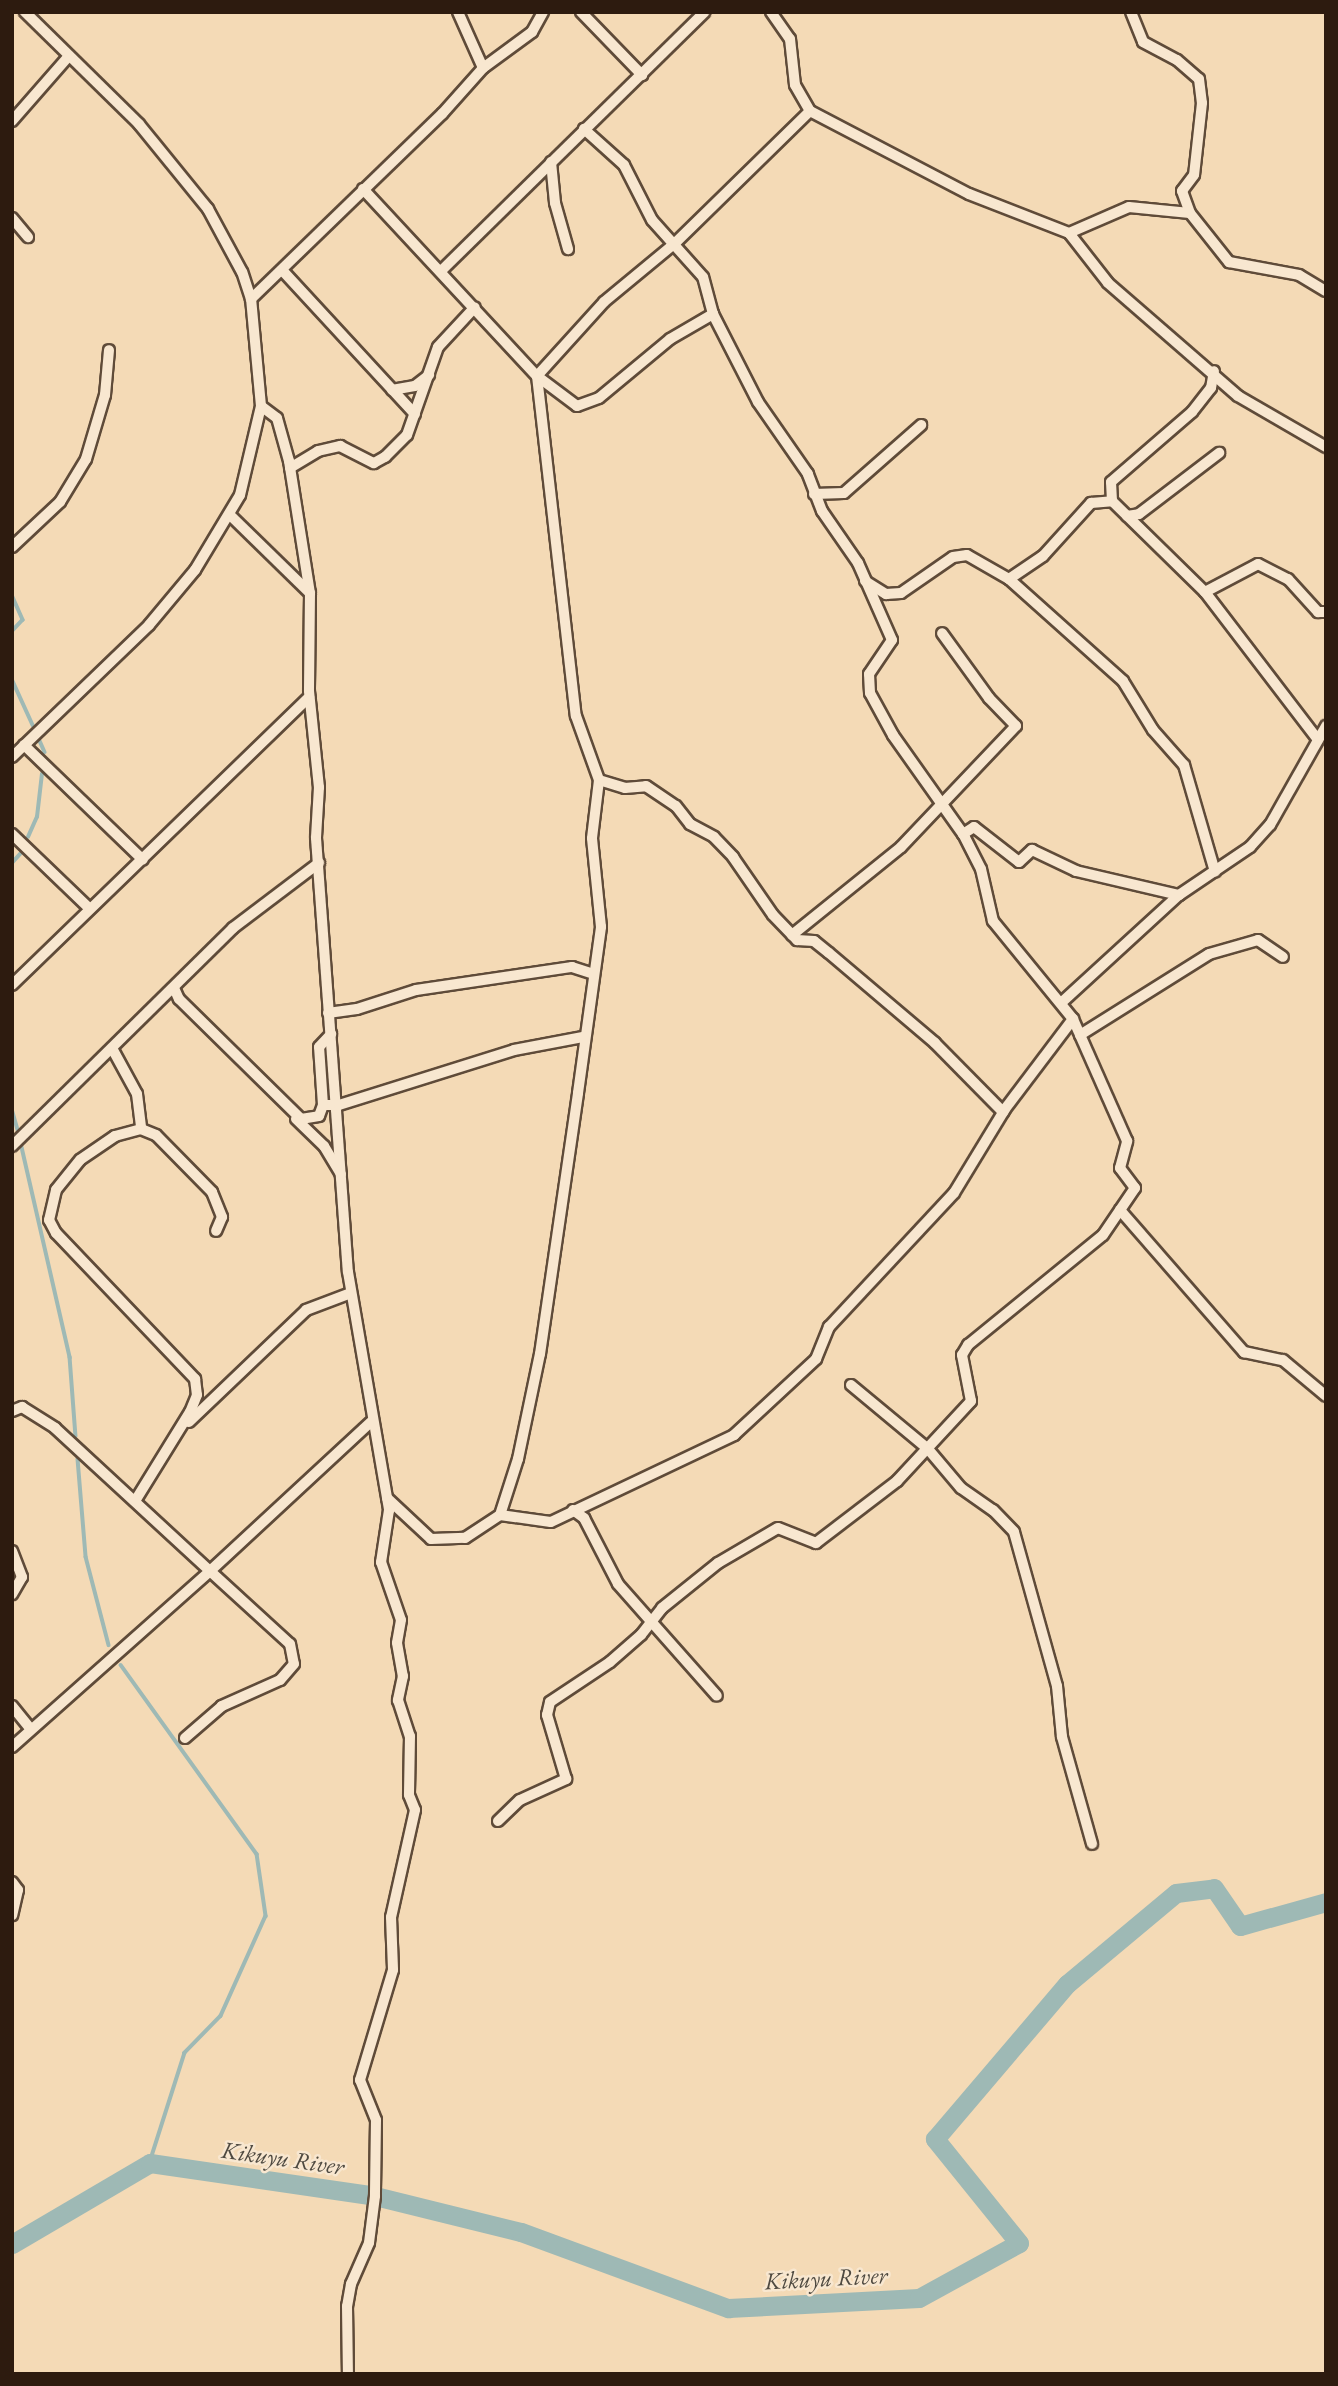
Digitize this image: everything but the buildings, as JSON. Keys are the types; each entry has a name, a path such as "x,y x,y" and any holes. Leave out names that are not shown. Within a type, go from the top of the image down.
{"street":[{"path":"12,757 169,603 231,516 252,457 261,406 251,299 238,263 195,190 139,124 25,12"},
{"path":"457,12 483,68"},
{"path":"251,299 483,68 532,32 543,12"},
{"path":"580,12 642,75"},
{"path":"442,270 705,12"},
{"path":"771,12 790,39 795,85 810,111 969,194 1069,233 1108,283 1262,413 1326,447"},
{"path":"1131,12 1143,42 1177,60 1199,79 1202,103 1194,175 1181,197 1190,213 1229,261 1299,275 1326,291"},
{"path":"12,121 68,57"},
{"path":"387,1498 431,1539 441,1542 465,1538 499,1515 518,1459 542,1343 583,1037 601,927 592,838 599,780 576,716 537,376 604,303 674,244 810,111"},
{"path":"498,1821 520,1800 566,1779 547,1715 550,1702 610,1662 641,1635 648,1622 719,1563 778,1528 816,1542 897,1481 971,1401 962,1355 968,1345 982,1330 1066,1269 1103,1235 1135,1188 1120,1168 1127,1141 1073,1019 993,921 981,869 963,834 893,735 870,693 869,674 892,640 859,563 814,494 808,474 758,402 713,314 703,277 637,198 624,165 584,129"},
{"path":"551,162 557,214 568,249"},
{"path":"363,189 442,270 537,376 576,406 586,406 678,333 713,314"},
{"path":"1069,233 1129,207 1190,213"},
{"path":"12,218 28,237"},
{"path":"282,270 415,414"},
{"path":"290,468 318,451 341,446 374,463 407,435 438,347 475,307"},
{"path":"12,547 60,502 86,459 103,405 109,350"},
{"path":"1009,579 1043,556 1111,482 1192,412 1211,388 1214,371"},
{"path":"392,390 415,386 429,375"},
{"path":"261,406 277,418 290,468 310,593 309,697 318,787 319,863 328,1013 339,1105 351,1293 371,1422 387,1498 389,1519 381,1562 401,1620 397,1643 403,1676 398,1700 410,1736 409,1795 415,1811 391,1917 393,1970 360,2080 376,2120 375,2196 369,2243 351,2284 347,2306 348,2374"},
{"path":"814,494 844,493 921,425"},
{"path":"1127,516 1139,514 1220,453"},
{"path":"1111,482 1112,501 1205,593 1318,740"},
{"path":"1091,503 1112,501"},
{"path":"231,516 310,593"},
{"path":"865,581 886,594 901,593 953,557 967,555 1009,579 1123,681 1153,730 1184,765 1215,872"},
{"path":"1205,593 1258,564 1289,579 1318,612 1326,612"},
{"path":"792,936 901,847 1016,726 989,698 942,634"},
{"path":"12,985 30,973 89,908 143,860 309,697"},
{"path":"1061,1003 1179,895 1251,848 1270,825 1326,726"},
{"path":"24,745 143,860"},
{"path":"599,780 625,788 646,786 676,806 690,824 714,837 733,857 792,936 814,942 829,953 934,1043 1003,1112"},
{"path":"963,834 974,827 1018,862 1032,850 1076,871 1179,895"},
{"path":"12,834 89,908"},
{"path":"12,1146 233,928 319,863"},
{"path":"1080,1035 1209,954 1258,940 1283,957"},
{"path":"328,1013 357,1009 415,990 572,967 593,974"},
{"path":"174,988 179,999 324,1146 343,1177"},
{"path":"499,1515 540,1523 734,1435 796,1381 816,1359 829,1327 954,1193 1003,1112 1073,1019"},
{"path":"292,1115 311,1120 323,1105 319,1046 331,1034"},
{"path":"323,1105 339,1105 514,1051 583,1037"},
{"path":"113,1049 137,1094 141,1129"},
{"path":"135,1501 179,1430 197,1395 195,1379 56,1233 49,1220 55,1191 80,1160 115,1136 141,1129 156,1135 212,1192 222,1217 216,1231"},
{"path":"1120,1210 1244,1352 1283,1360 1326,1396"},
{"path":"179,1430 306,1310 351,1293"},
{"path":"851,1385 928,1449 961,1488 993,1510 1014,1532 1057,1685 1062,1737 1092,1844"},
{"path":"12,1411 22,1407 55,1427 290,1644 295,1664 279,1680 222,1706 186,1738"},
{"path":"12,1747 30,1728 210,1571 371,1422"},
{"path":"573,1510 584,1518 618,1584 648,1622 717,1696"},
{"path":"12,1552 22,1577 12,1594"},
{"path":"12,1706 30,1728"},
{"path":"12,1882 18,1890 12,1915"}],"waterway":[{"path":"12,595 23,620 12,632"},
{"path":"12,679 33,725"},
{"path":"40,741 45,752"},
{"path":"28,837 37,817 42,774"},
{"path":"12,863 20,854"},
{"path":"12,1109 19,1134"},
{"path":"21,1143 70,1357 76,1436"},
{"path":"78,1459 86,1557 109,1645"},
{"path":"121,1665 257,1854 266,1916 221,2016 185,2053 150,2163"},
{"name":"Kikuyu River","path":"12,2244 150,2163 375,2196 521,2232 728,2308 919,2298 1019,2243 935,2139 1067,1984 1176,1893 1214,1888 1240,1926 1326,1902"}]}
